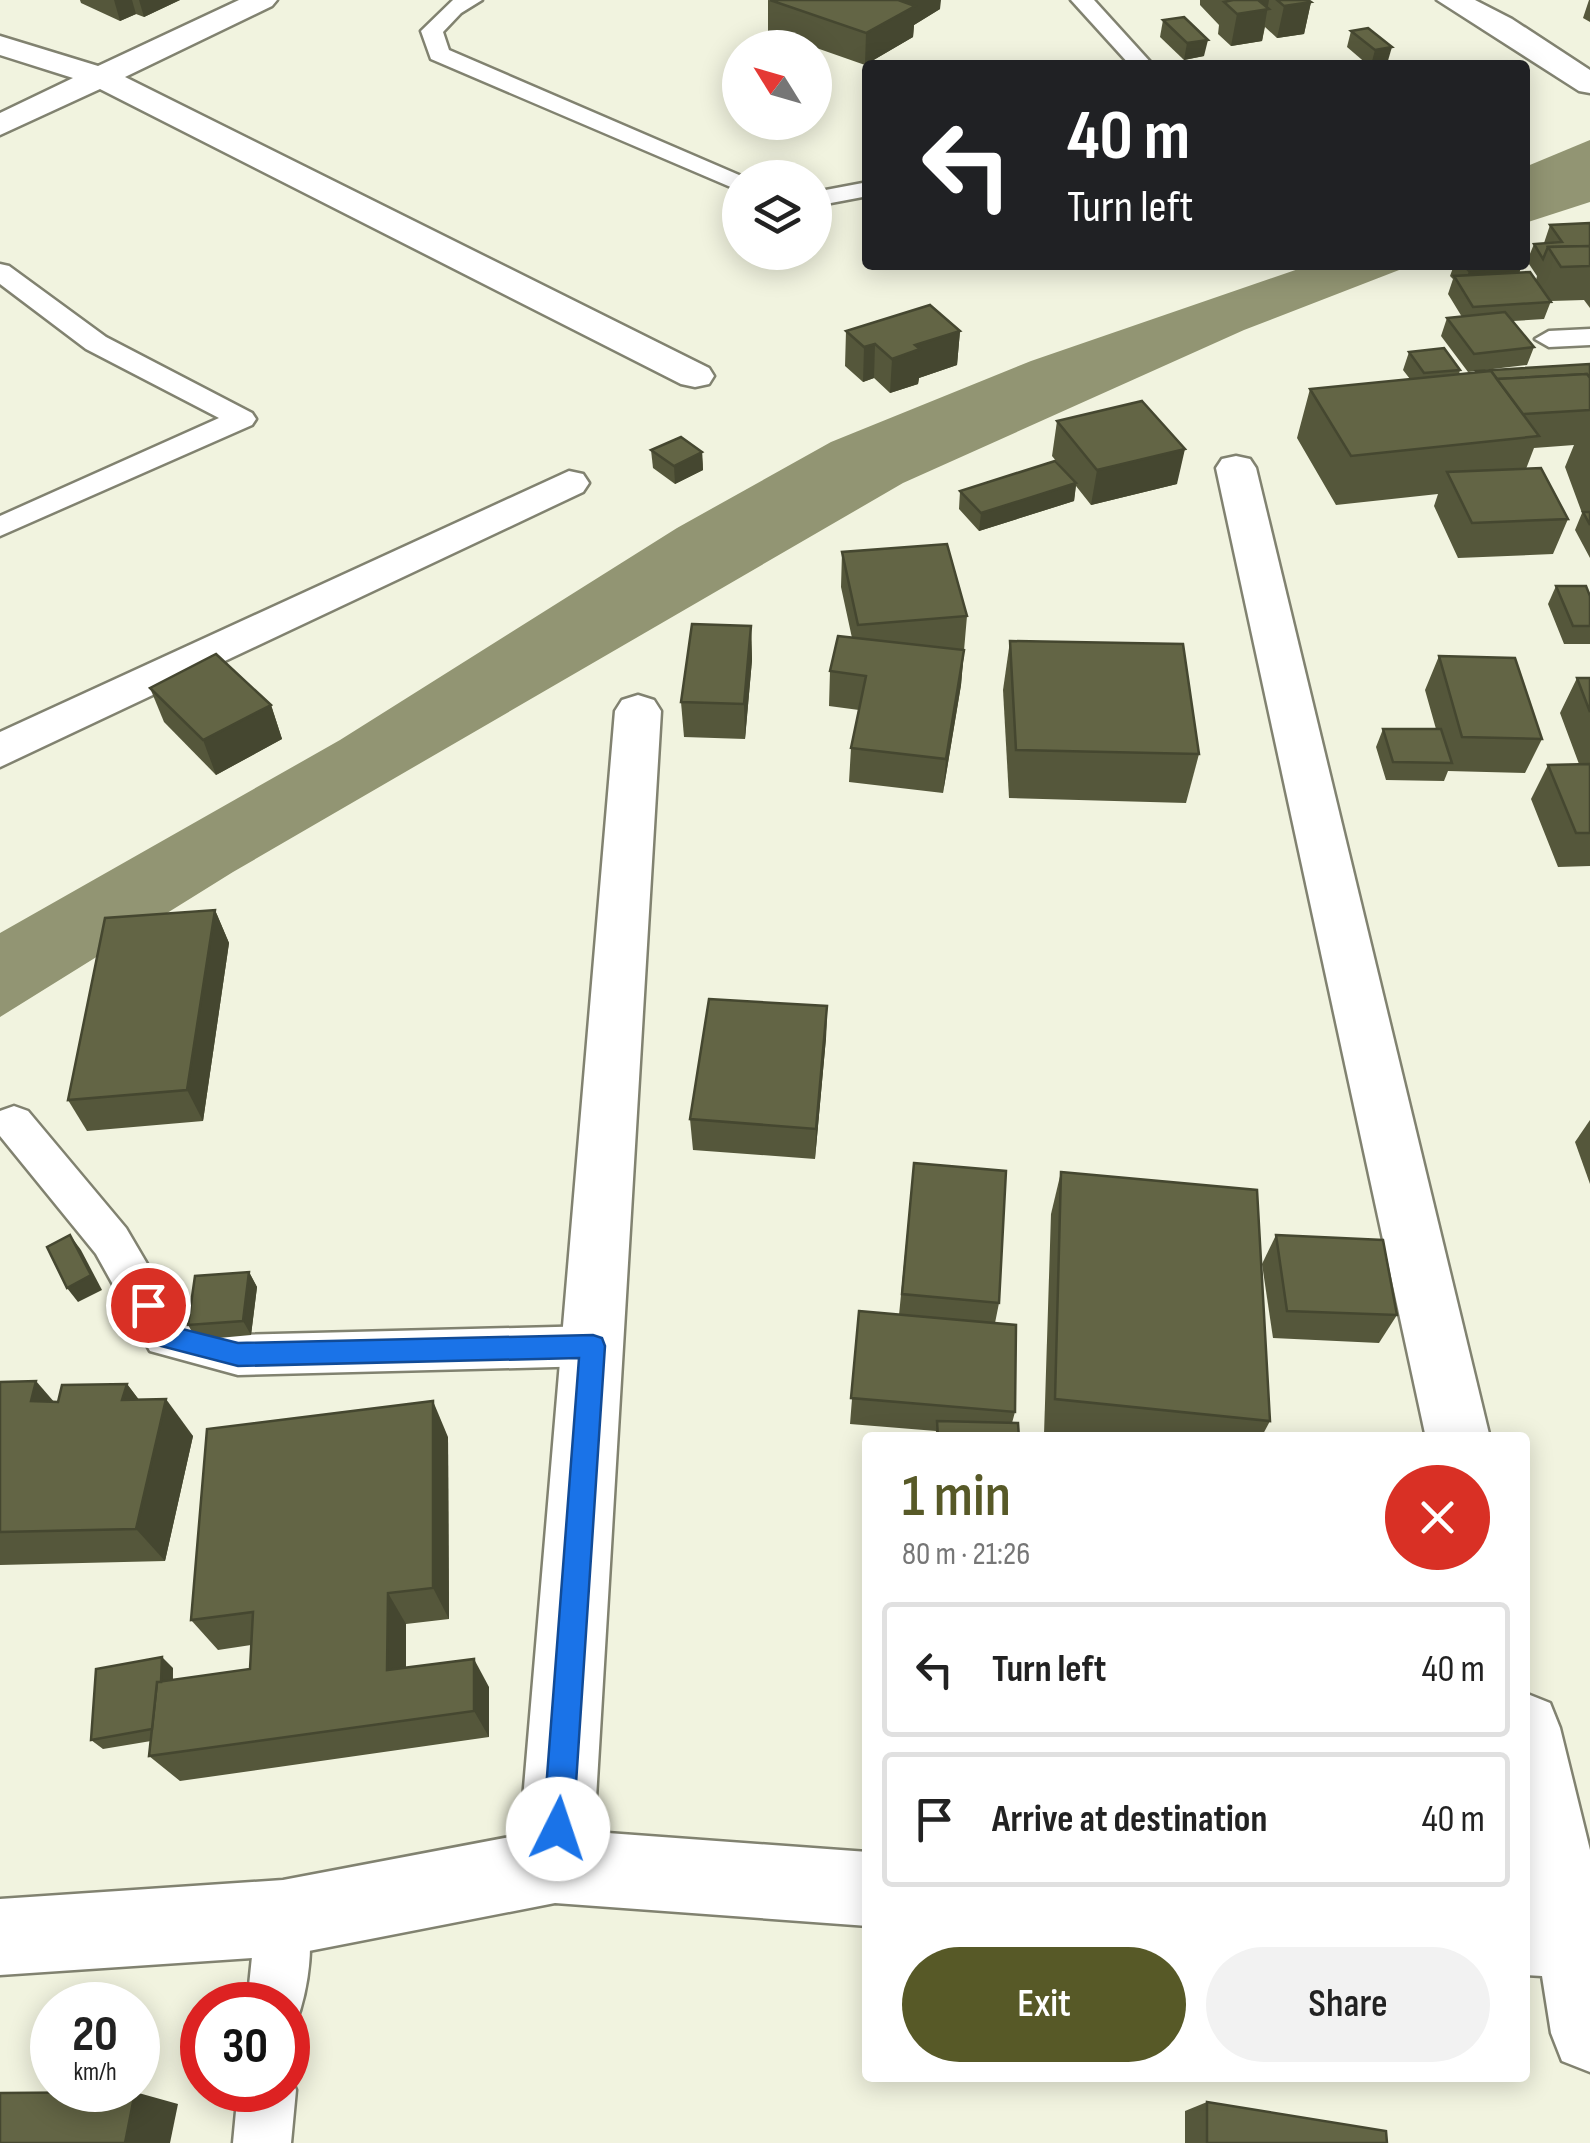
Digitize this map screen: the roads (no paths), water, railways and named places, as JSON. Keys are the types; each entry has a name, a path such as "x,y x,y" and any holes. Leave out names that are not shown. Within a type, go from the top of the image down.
{"street":[{"path":"0,125 262,0"},
{"path":"1452,0 1502,25 1590,84"},
{"path":"0,45 100,76 696,376"},
{"path":"1236,468 1457,1432"},
{"path":"0,750 570,482"},
{"path":"556,1866 638,711"},
{"path":"1530,1756 1563,1940 1590,2032"},
{"path":"0,1937 283,1918 556,1866 862,1889"}],"lane":[{"path":"1082,0 1137,60"},
{"path":"452,3 432,31 439,54 722,176"},
{"path":"832,196 862,190"},
{"path":"0,272 96,343 242,420 0,526"},
{"path":"1549,339 1590,337"},
{"path":"14,1122 111,1241 166,1337 238,1354 593,1346"},
{"path":"277,1982 283,1918"},
{"path":"262,2143 265,2112"}]}
